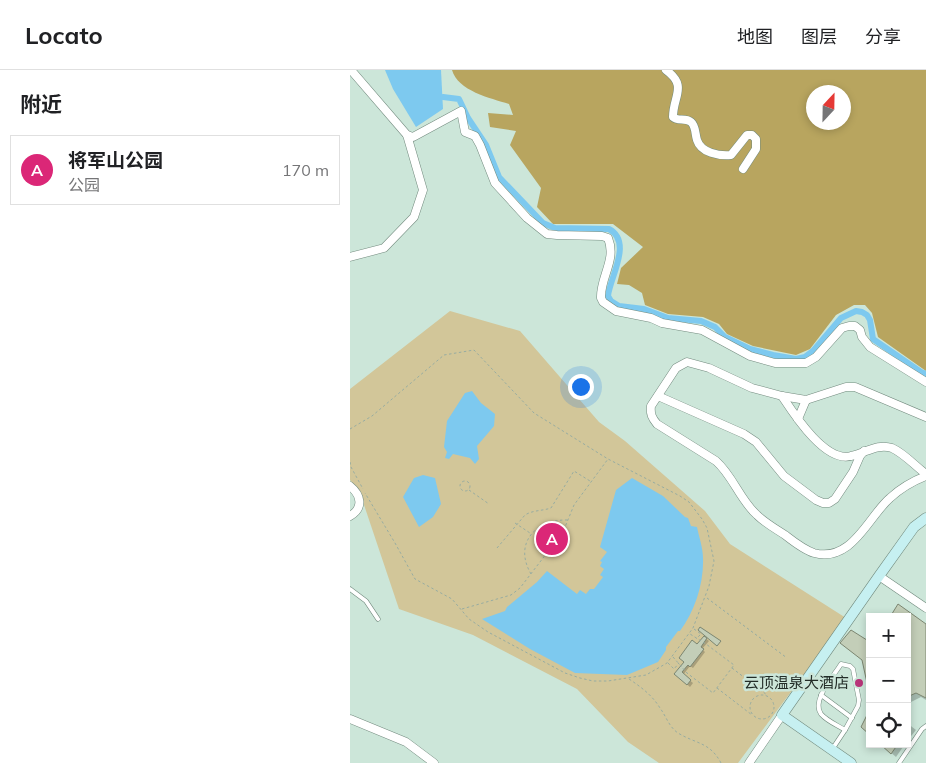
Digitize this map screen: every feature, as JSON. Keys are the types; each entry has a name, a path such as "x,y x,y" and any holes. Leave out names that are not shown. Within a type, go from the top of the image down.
{"street":[{"path":"350,257 384,248 414,217 423,190 407,135 351,70"},
{"path":"666,70 676,79 679,90 673,117 676,120 692,122 701,147 712,154 731,155 747,135 752,135 756,140 756,149 742,170"},
{"path":"407,135 413,137 462,111 465,132 475,136 495,183 527,218 547,234 602,236 608,238 611,245 611,257 601,298 603,302 616,311 651,318 662,323 702,330 750,356 775,363 806,363 824,349 842,328 855,326 860,330 862,337 870,347 926,382"},
{"path":"782,396 798,419 821,445 830,452 850,457 882,446 891,448 902,454 926,475 904,486 889,498 852,544 834,552 815,554 757,515 739,493 724,467 657,424 652,418 651,406 676,368 687,362 695,363 752,388 806,400 854,387 926,417"},
{"path":"658,396 744,434 756,442 784,476 816,500 823,503 829,503 835,499 854,472 864,451"},
{"path":"798,419 806,400"},
{"path":"350,486 356,490 360,499 359,506 350,516"},
{"path":"749,763 879,576 914,528 926,518"},
{"path":"879,576 926,608"},
{"path":"782,714 851,763"},
{"path":"350,719 406,742 434,763"}],"lane":[{"path":"350,589 366,601 378,618"},
{"path":"832,750 852,718 859,700 852,669 850,666 841,664 821,695 818,708 822,715 844,730"},
{"path":"821,695 852,718"},
{"path":"899,763 926,726"}],"path":[{"path":"350,429 372,416 444,356 474,350 534,413 608,459 689,502 707,528 714,561 706,598 694,628 667,663 646,675 608,681 593,681 566,673 488,632 469,619 452,600 415,579 396,543 367,498 350,462"},
{"path":"462,609 511,595 531,574 563,532 574,505 608,459"},
{"path":"497,548 525,515 530,512 551,508 574,471 591,482"},
{"path":"469,489 470,484 468,482 463,481 460,483 462,490 469,489 489,504"},
{"path":"531,574 526,565 525,556 526,544 531,534 539,526 549,522 569,520"},
{"path":"517,523 531,534"},
{"path":"706,598 787,658"},
{"path":"694,628 701,634 696,639"},
{"path":"672,656 687,672 713,693 734,665 689,634"},
{"path":"667,663 674,669 679,662"},
{"path":"717,688 755,718 763,719 771,716 774,704 769,697 732,668"},
{"path":"629,678 653,698 677,732 708,746 721,763"},
{"path":"755,718 749,708 751,700 758,695 769,697"}],"shaded area":[{"path":"452,70 926,70 926,371 878,337 872,313 865,305 854,305 836,315 810,349 796,355 753,346 727,334 719,324 703,317 668,314 645,305 642,293 629,285 617,284 621,268 643,247 613,224 553,224 537,207 541,188 510,145 516,131 490,127 488,113 513,115 509,104 476,93 455,77"},
{"path":"450,311 520,331 599,422 625,441 705,511 730,544 846,618 738,763 659,763 628,742 577,689 473,635 399,609 360,493 350,480 350,389"}],"water":[{"path":"385,70 441,70 443,109 416,127 393,89"},
{"path":"472,391 481,403 495,414 494,426 477,446 479,459 475,464 470,458 453,454 449,459 445,458 447,452 444,447 447,421 465,393"},
{"path":"423,475 435,478 441,504 433,517 419,527 403,497 414,478"},
{"path":"632,478 663,496 688,518 691,526 697,527 702,550 703,567 698,596 690,615 680,631 678,631 666,647 658,662 627,675 575,673 530,649 482,619 505,611 507,607 547,571 577,594 580,590 586,594 590,589 594,589 603,577 600,575 604,569 600,566 602,562 600,561 607,552 600,547 616,490"}],"building":[{"path":"898,604 911,613 892,613"},
{"path":"911,613 926,624 926,698 916,693 911,695"},
{"path":"700,627 721,641 717,646 698,630"},
{"path":"851,630 866,639 866,678 862,660 840,643"},
{"path":"704,636 707,638 701,647 704,649 690,667 688,665 682,672 691,680 687,685 674,674 684,662 679,658 692,640 697,644"},
{"path":"866,717 866,731 861,727"},
{"path":"884,748 895,748 891,754"}],"waterway":[{"path":"443,97 459,99 468,118 486,145 499,177 543,223 555,228 609,229 616,235 620,251 608,296 611,301 619,306 644,309 668,318 701,321 715,327 725,337 750,349 796,359 805,357 813,351 841,318 856,311 862,312 870,320 873,339 926,374"}],"place":[{"name":"将军山公园","path":"552,539"},
{"name":"云顶温泉大酒店","path":"859,683"}]}
